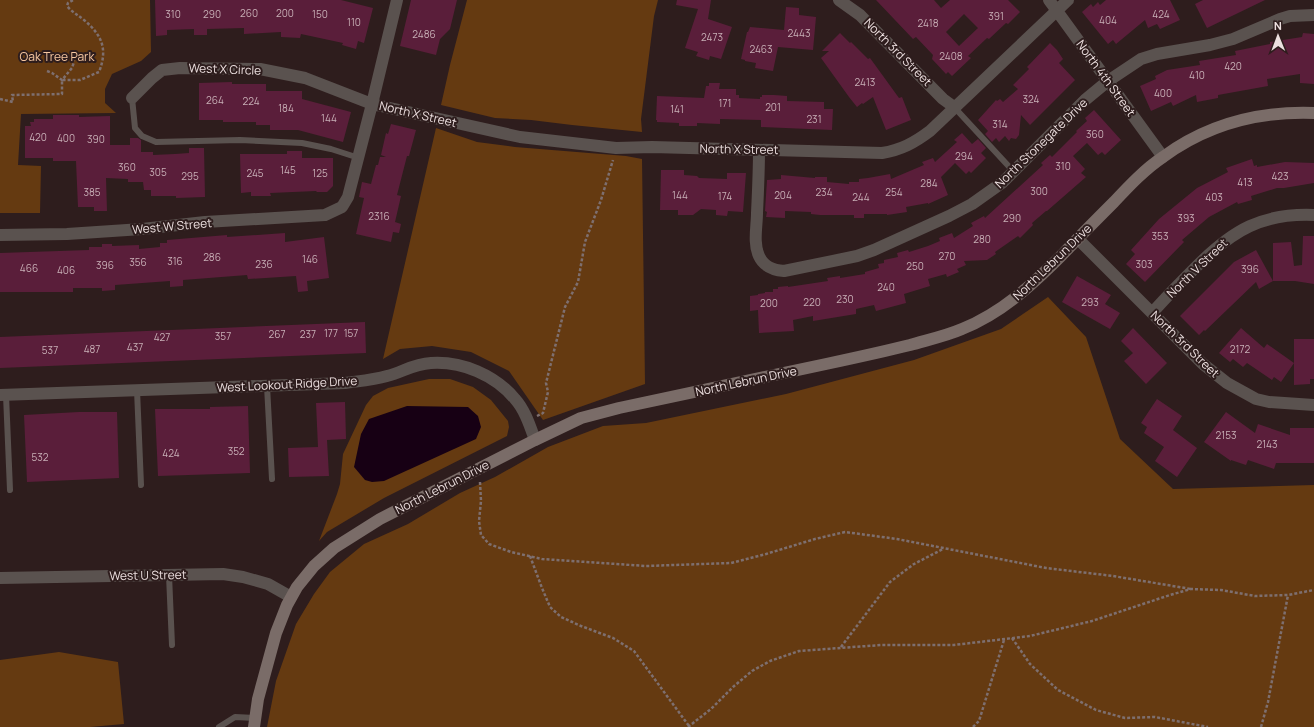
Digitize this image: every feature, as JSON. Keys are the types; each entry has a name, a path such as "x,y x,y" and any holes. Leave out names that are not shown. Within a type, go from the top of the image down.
{"street":[{"path":"359,158 397,0"},
{"name":"North 3rd Street","path":"839,0 860,15 944,99 954,107"},
{"name":"North 4th Street","path":"1048,0 1163,157"},
{"name":"North X Street","path":"372,104 520,137 616,148 652,147 882,153 892,152 918,140 930,131 1068,0"},
{"name":"North Stonegate Drive","path":"759,150 756,240 759,257 764,263 770,268 777,270 793,270 857,256 874,250 949,216 972,204 993,190 1014,172 1085,100 1132,64 1148,56 1228,41 1290,16 1314,16"},
{"name":"West X Circle","path":"132,98 162,70 180,68 260,69 305,78 372,104"},
{"name":"North Lebrun Drive","path":"254,722 258,698 276,633 287,605 297,587 314,566 334,548 380,519 581,418 619,408 878,353 931,340 962,329 987,317 1014,300 1078,239 1133,183 1163,157 1190,140 1212,129 1251,117 1273,114 1314,113"},
{"name":"West W Street","path":"0,235 142,229 205,222 325,215 342,207 348,196 359,158"},
{"name":"North V Street","path":"1153,312 1177,285 1215,248 1231,236 1264,220 1284,216 1314,215"},
{"name":"North 3rd Street","path":"1078,239 1153,312 1203,364 1227,384 1256,399 1269,402 1314,405"},
{"name":"West Lookout Ridge Drive","path":"3,395 345,383 389,376 409,367 431,363 460,365 483,373 500,384 516,400 528,420 535,440"},
{"name":"West U Street","path":"0,578 223,574 243,577 268,584 291,597"}],"lane":[{"path":"132,98 135,128 142,136 156,142 240,140 302,143 331,149 359,158"},
{"path":"954,107 1014,172"},
{"path":"267,386 272,479"},
{"path":"137,390 141,484"},
{"path":"3,395 10,490"},
{"path":"169,574 172,645"},
{"path":"219,727 234,717 254,722"}],"path":[{"path":"46,71 62,80 80,80 99,72 103,62 104,46 96,31 67,6 68,2 73,0"},
{"path":"0,99 13,102 12,95 62,94 62,80 72,68 74,62 71,57"},
{"path":"528,420 542,413 548,392 546,383 565,307 578,282 585,242 601,200 616,148"},
{"path":"477,469 481,490 479,521 481,535 489,544 542,559 646,566 731,563 845,532 897,539 1046,568 1113,576 1191,589 1221,590 1255,596 1288,595 1314,590"},
{"path":"841,648 890,582 914,564 944,548"},
{"path":"530,556 550,607 561,617 614,638 634,651 688,727 712,709 732,687 752,671 770,661 799,651 881,645 954,645 1030,636 1092,621 1191,589"},
{"path":"1261,727 1268,702 1288,595"},
{"path":"1012,638 1030,664 1058,690 1096,710 1125,718 1156,718 1208,727"},
{"path":"973,727 979,721 1004,640"}],"green space":[{"name":"Oak Tree Park","path":"0,0 150,0 151,52 141,61 112,74 105,89 105,103 116,113 21,114 18,165 41,166 40,213 0,213"},
{"path":"467,0 658,0 654,16 641,119 642,132 531,120 495,118 441,105"},
{"path":"436,128 477,142 515,147 626,156 642,159 645,384 543,420 509,371 471,352 432,346 400,349 383,359"},
{"path":"1048,297 1086,337 1120,439 1173,489 1314,485 1314,727 267,727 276,681 296,624 314,594 330,572 364,544 408,524 460,493 495,477 548,447 603,426 646,423 786,394 914,360 1001,329"},
{"path":"429,379 450,379 473,387 491,400 508,421 509,427 507,436 384,498 327,532 319,541 340,484 343,454 366,405 373,396 388,388"},
{"path":"59,652 118,662 124,724 90,727 0,727 0,660"}],"shaded area":[{"path":"407,406 468,407 478,416 481,427 476,439 384,481 372,482 365,480 354,467 361,434 369,419"}],"building":[{"path":"155,0 341,0 373,8 364,43 358,41 356,49 342,45 343,43 301,34 300,38 281,37 281,32 244,34 244,28 207,29 207,35 194,35 194,29 167,30 167,35 156,36"},
{"path":"411,0 457,0 450,29 440,39 436,55 400,46"},
{"path":"677,0 711,0 708,19 732,27 721,59 710,56 709,60 696,56 698,52 685,48 698,9 676,5"},
{"path":"876,0 934,0 941,8 950,0 1008,0 1020,12 989,39 987,38 968,56 971,58 952,76 948,72 946,74 932,59 933,55 916,37 913,39","holes":["964,14 978,28 959,46 946,32"]},
{"path":"1106,0 1170,0 1180,20 1160,29 1157,24 1148,28 1145,20 1116,44 1113,40 1108,44 1082,12 1091,4 1093,7 1098,2 1100,5"},
{"path":"1203,0 1265,0 1207,28 1195,4"},
{"path":"786,7 799,8 799,15 816,17 813,50 778,47 773,71 755,68 756,63 741,59 747,32 750,27 784,30"},
{"path":"840,33 868,59 870,58 899,98 902,97 911,120 886,130 873,97 857,107 821,58 829,51 822,51"},
{"path":"1303,33 1314,34 1314,84 1300,83 1300,74 1267,79 1268,86 1218,95 1218,98 1197,102 1196,95 1173,106 1171,102 1151,111 1140,86 1156,79 1155,76 1167,70 1200,65 1199,61 1236,55 1235,51 1270,44 1270,42 1302,37"},
{"path":"1050,43 1063,59 1059,63 1075,80 1030,125 1021,115 1019,135 1016,139 1011,138 1009,141 1005,136 999,142 996,138 992,142 985,134 988,131 978,120 996,100 997,101 1000,99 1003,102 1018,89 1013,85 1029,69 1027,67"},
{"path":"232,82 232,84 266,84 266,91 302,91 302,99 351,112 343,142 298,130 270,130 270,125 256,125 256,122 199,120 199,83"},
{"path":"709,83 720,83 719,89 736,89 736,95 739,95 739,98 760,99 762,95 774,95 787,96 787,101 824,102 824,109 833,109 832,130 761,127 761,120 720,119 720,124 697,123 697,126 679,126 679,123 657,122 657,96 704,98 706,86 709,86"},
{"path":"1094,110 1121,140 1105,155 1102,152 1098,155 1087,143 1073,156 1085,169 1081,173 1086,177 1032,223 1033,225 1020,238 1018,236 995,252 996,254 987,260 964,261 966,265 957,269 959,272 947,277 946,274 928,279 930,286 904,294 906,303 876,311 874,305 856,309 856,314 813,321 813,316 793,320 794,331 759,333 758,310 750,311 750,296 765,292 773,292 773,289 778,289 778,287 828,281 827,278 840,276 840,278 865,274 865,272 879,268 878,264 884,263 884,260 898,257 897,253 908,250 909,252 928,246 940,241 939,238 952,233 954,238 973,226 971,223 984,216 985,218 1043,165 1041,163 1050,155 1052,157 1087,121 1085,118"},
{"path":"53,115 79,115 79,117 110,116 110,145 130,145 130,138 138,138 141,140 141,152 153,152 153,155 189,153 189,148 204,148 205,197 176,198 176,196 151,196 151,190 144,190 143,182 128,182 128,179 106,178 107,211 94,211 94,207 78,207 76,161 53,161 53,158 25,158 25,126 31,126 30,122 34,122 34,119 53,119"},
{"path":"391,124 416,130 409,156 407,156 397,195 401,196 395,222 401,224 399,233 393,232 391,242 356,234 364,198 359,197 362,182 371,184 376,165 378,165 380,157 386,157 381,155 386,133 388,134"},
{"path":"962,133 972,144 978,139 986,148 981,153 986,158 971,173 969,171 966,174 955,163 941,177 948,195 928,204 906,207 907,212 887,215 864,214 864,218 854,218 854,215 820,215 811,214 811,212 785,211 785,218 766,217 767,180 781,179 781,175 815,178 827,177 827,182 849,184 849,182 859,182 859,179 890,174 891,179 924,165 922,162 933,158 935,162 957,142 954,140"},
{"path":"287,151 302,151 302,158 333,158 333,186 327,192 270,193 271,196 251,196 251,192 241,193 240,154 287,154"},
{"path":"1252,159 1254,166 1257,165 1257,167 1285,162 1314,163 1314,183 1277,188 1251,196 1252,200 1238,204 1237,202 1209,217 1182,240 1184,242 1145,282 1126,264 1135,254 1131,250 1159,219 1197,188 1228,172 1226,168"},
{"path":"661,170 684,170 684,175 697,176 699,178 727,179 727,173 746,173 743,212 728,211 727,216 716,215 716,210 701,209 693,215 678,215 678,210 660,210"},
{"path":"285,233 285,242 324,237 329,278 307,281 308,291 298,292 296,276 248,279 247,275 183,280 183,286 170,287 170,281 115,285 115,290 102,291 102,288 73,288 73,292 0,292 0,253 89,250 89,247 102,247 102,244 112,244 112,246 139,245 139,249 160,247 160,243 167,243 167,240 227,235 227,237"},
{"path":"1303,236 1314,236 1314,284 1295,281 1273,281 1273,243 1291,242 1294,266 1302,265"},
{"path":"1256,250 1273,281 1259,289 1256,282 1199,335 1180,316 1234,262"},
{"path":"1077,276 1111,295 1105,304 1120,313 1110,329 1062,302"},
{"path":"365,322 366,353 0,368 0,337"},
{"path":"1133,328 1167,363 1146,384 1124,361 1133,353 1121,341"},
{"path":"1241,328 1264,348 1267,344 1294,363 1281,382 1274,377 1272,380 1247,363 1243,367 1233,359 1230,362 1219,353"},
{"path":"1294,339 1314,339 1314,379 1310,379 1310,384 1294,385"},
{"path":"1157,399 1182,416 1173,430 1197,448 1177,477 1155,461 1164,447 1144,433 1147,427 1141,423"},
{"path":"345,402 346,439 327,440 329,476 289,477 288,448 318,447 316,403"},
{"path":"248,406 250,473 158,476 155,409 210,409 210,407"},
{"path":"79,412 117,412 119,478 27,482 24,415"},
{"path":"1226,412 1255,433 1258,424 1290,435 1290,428 1314,428 1314,463 1276,463 1274,469 1248,460 1246,465 1231,461 1204,442"}]}
